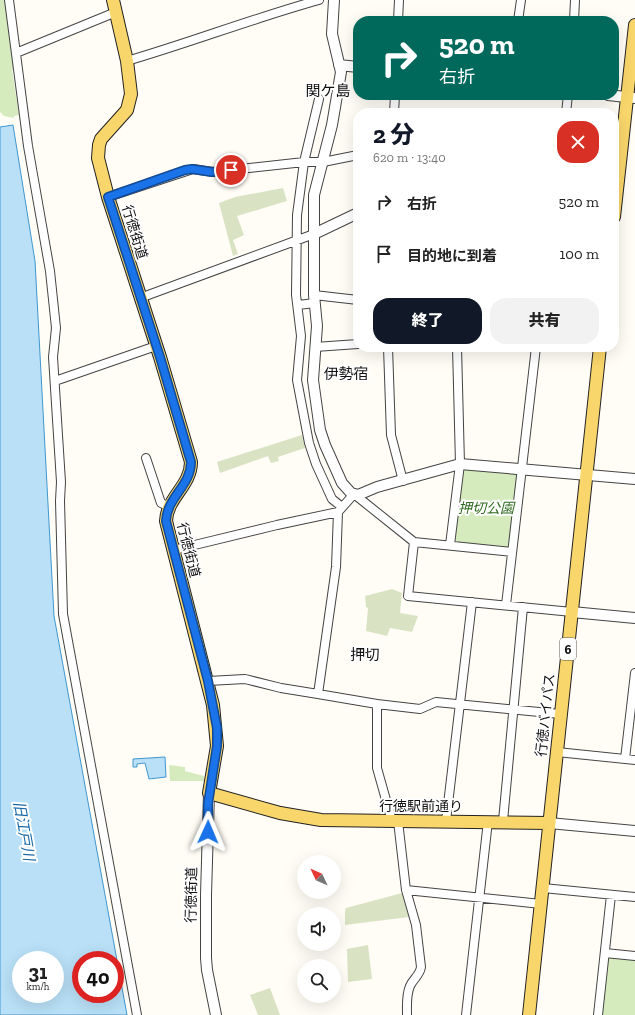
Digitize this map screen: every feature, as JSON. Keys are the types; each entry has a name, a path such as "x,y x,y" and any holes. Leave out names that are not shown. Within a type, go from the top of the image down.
{"main road":[{"name":"行徳街道","path":"114,6 127,61 131,86 131,101 127,110 106,132 98,145 98,158 108,197 156,346 191,462 187,479 168,506 166,521 213,705 217,746 210,793"},
{"path":"619,182 631,97 635,25"},
{"name":"行徳バイパス","path":"529,1015 599,352"},
{"name":"行徳駅前通り","path":"210,793 303,818 340,821 503,821 549,823"}],"street":[{"path":"9,0 28,146 50,271 56,328 53,357 61,482 60,501 63,614 137,1015"},
{"path":"127,61 190,43 245,22 319,0"},
{"path":"334,0 332,34 341,72 337,103 314,195 315,299 317,326 313,380 320,430 342,483 348,491 354,494 414,542 512,552"},
{"path":"398,0 398,16"},
{"path":"519,16 521,0"},
{"path":"574,16 575,0"},
{"path":"16,53 114,6"},
{"path":"339,65 353,66"},
{"path":"619,96 631,97"},
{"path":"318,99 304,162 297,215 296,278 301,336 297,380 309,444 316,464 332,499 340,510 336,567 318,694"},
{"path":"108,197 192,169 212,172 304,162 323,162 353,156"},
{"path":"140,298 314,234 353,215"},
{"path":"298,305 315,299 353,300"},
{"path":"315,348 353,344"},
{"path":"55,381 156,346"},
{"path":"388,352 391,435 403,481"},
{"path":"450,545 460,464 457,352"},
{"path":"506,605 535,352"},
{"path":"146,458 160,503 168,506"},
{"path":"174,550 340,510 354,494 361,494 377,487 460,464 635,479"},
{"path":"414,542 408,596 635,618"},
{"path":"446,821 472,602"},
{"path":"503,821 512,710 523,607"},
{"path":"625,759 635,673"},
{"path":"208,681 245,679 281,688 377,704 420,709 436,702 560,714"},
{"path":"377,704 376,768 395,821 406,890 416,926 421,967 420,972 410,985 408,991 407,1015"},
{"path":"557,752 635,760"},
{"name":"行徳街道","path":"210,793 206,895 206,958 216,1015"},
{"path":"466,1015 488,821"},
{"name":"行徳駅前通り","path":"549,823 635,831"},
{"path":"543,888 635,897"},
{"path":"406,890 541,904"},
{"path":"598,1015 611,895"},
{"path":"605,953 635,956"}],"green space":[{"path":"0,0 6,0 16,69 12,70 19,115 14,116 14,118 4,116 0,112"},
{"path":"283,188 287,201 237,216 244,235 233,240 238,254 233,256 219,203 235,197"},
{"path":"302,435 305,448 278,457 279,461 271,463 268,456 220,473 217,462"},
{"name":"押切公園","path":"465,469 514,473 517,476 509,544 506,548 457,543 454,539 462,471"},
{"path":"392,589 402,593 400,613 418,616 412,632 390,628 387,636 366,631 368,608 366,607 365,596"},
{"path":"169,765 185,767 185,771 204,776 204,781 170,781"},
{"path":"402,893 409,917 345,925 346,908"},
{"path":"368,945 372,979 348,982 347,949"},
{"path":"611,957 635,960 635,1015 602,1015 608,960"},
{"path":"270,988 280,1015 258,1015 250,995"}],"water":[{"name":"旧江戸川","path":"13,125 35,261 54,616 115,951 72,951 72,1003 124,1003 124,999 127,1015 0,1015 0,127"},
{"path":"165,757 166,777 149,779 145,763 137,764 137,767 133,767 133,759"}],"district":[{"name":"関ケ島","path":"328,91"},
{"name":"伊勢宿","path":"346,374"},
{"name":"押切","path":"365,655"}],"route":[{"path":"208,832 208,804 215,767 217,728 208,681 191,621 166,521 168,506 190,474 190,454 108,197 185,170 192,169 212,172 231,170"}]}
